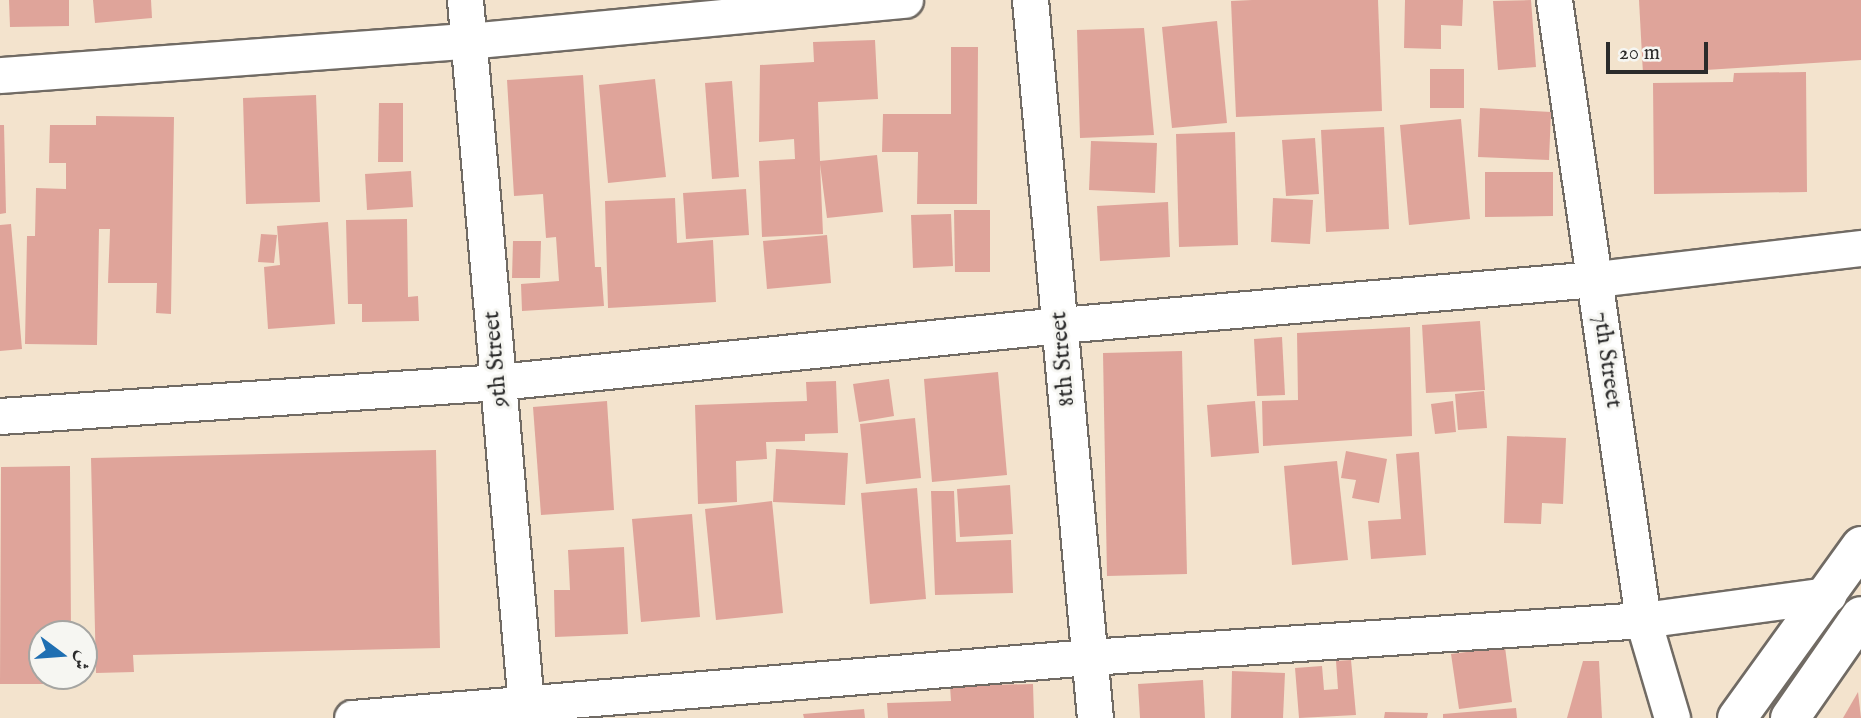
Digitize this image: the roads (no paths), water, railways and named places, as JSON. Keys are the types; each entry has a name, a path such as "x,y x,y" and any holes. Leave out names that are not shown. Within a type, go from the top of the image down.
{"street":[{"name":"9th Street","path":"465,0 527,711"},
{"path":"0,75 468,41 905,0"},
{"name":"8th Street","path":"1030,0 1095,718"},
{"name":"7th Street","path":"1555,0 1643,620 1672,718"},
{"path":"0,416 498,382 1059,326 1596,279 1861,248"},
{"path":"1737,718 1861,546"},
{"path":"352,718 527,711 1089,657 1643,620 1828,595"},
{"path":"1790,718 1861,615"}]}
